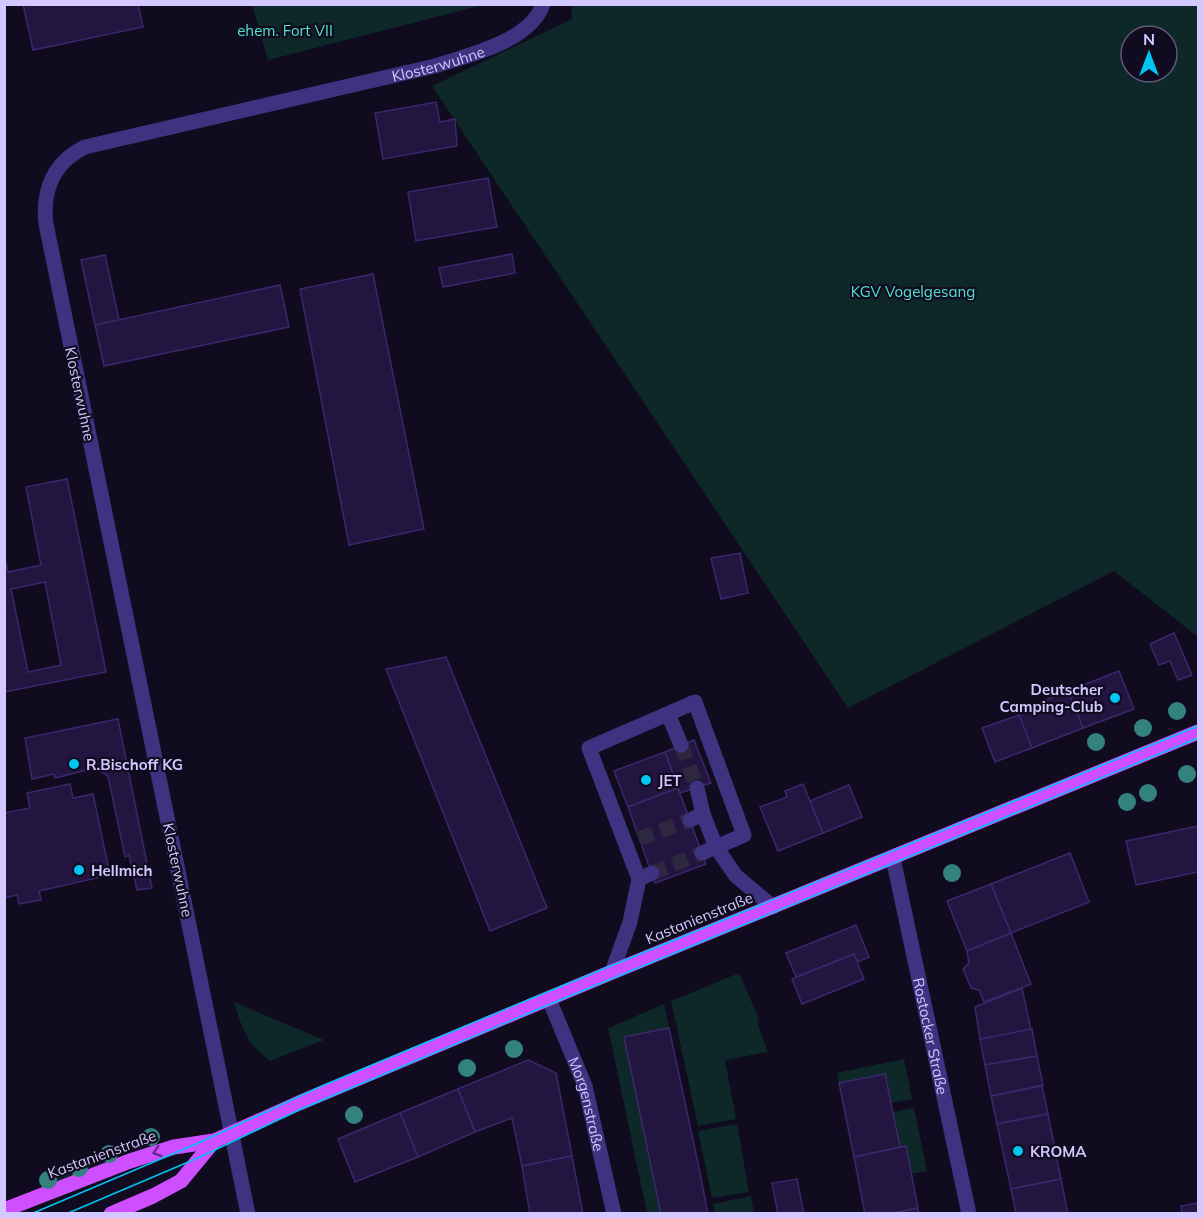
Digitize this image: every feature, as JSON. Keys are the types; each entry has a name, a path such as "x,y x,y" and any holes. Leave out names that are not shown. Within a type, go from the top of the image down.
{"main road":[{"name":"Kastanienstraße","path":"4,1210 130,1161 174,1147 214,1141 612,972 1198,732"},
{"name":"Kastanienstraße","path":"111,1214 181,1181 214,1141"}],"street":[{"name":"Klosterwuhne","path":"248,1214 46,224 44,207 47,189 64,160 85,147 435,66 469,55 515,35 534,21 543,4"},
{"path":"612,972 646,876 633,842 589,748 695,702 744,835 709,850"},
{"path":"668,714 681,746"},
{"path":"696,788 697,817 709,850 773,907"},
{"name":"Rostocker Straße","path":"893,858 969,1214"},
{"name":"Morgenstraße","path":"549,999 585,1086 614,1214"}],"green space":[{"name":"ehem. Fort VII","path":"252,4 483,4 483,5 268,60"},
{"name":"KGV Vogelgesang","path":"571,5 1198,5 1198,637 1114,571 848,708 432,86 572,19"},
{"path":"739,973 759,1019 757,1022 768,1052 725,1060 736,1119 698,1126 671,1001"},
{"path":"234,1002 324,1040 270,1061 250,1043"},
{"path":"664,1004 669,1028 624,1038 661,1213 647,1213 608,1028"},
{"path":"904,1059 912,1099 891,1103 885,1074 839,1083 837,1073"},
{"path":"914,1108 927,1171 911,1174 906,1147 900,1147 893,1112"},
{"path":"737,1124 749,1192 712,1198 698,1131"},
{"path":"154,1131 159,1138 46,1186 43,1178"},
{"path":"751,1196 754,1213 715,1213 713,1204"}],"building":[{"path":"23,4 138,4 143,27 33,50"},
{"path":"436,102 440,122 455,119 457,146 383,159 375,113"},
{"path":"488,178 497,227 416,241 408,192"},
{"path":"512,254 515,273 443,287 439,268"},
{"path":"105,255 119,320 95,325 81,260"},
{"path":"373,274 424,529 349,545 300,289"},
{"path":"280,285 289,327 104,366 95,325"},
{"path":"67,479 106,672 4,692 4,555 8,572 41,565 26,487","holes":["45,582 61,665 28,672 11,589"]},
{"path":"740,553 748,593 721,599 711,558"},
{"path":"1174,633 1192,675 1178,680 1170,661 1159,665 1150,644"},
{"path":"446,657 547,908 490,931 386,669"},
{"path":"1119,671 1134,709 1083,728 1068,691"},
{"path":"1068,691 1083,728 1032,748 1017,711"},
{"path":"1019,715 1032,748 995,762 982,728"},
{"path":"118,719 152,888 137,890 129,855 125,857 108,776 95,768 55,778 54,774 32,779 25,738"},
{"path":"694,740 711,783 680,793 665,752"},
{"name":"JET","path":"665,752 678,788 628,807 614,771"},
{"path":"70,784 73,798 93,794 110,875 39,891 41,900 19,904 17,895 4,898 4,813 30,808 27,793"},
{"path":"803,784 823,833 778,851 760,807 787,797 785,791"},
{"path":"849,785 862,817 823,833 810,801"},
{"path":"678,788 706,864 655,883 628,807"},
{"path":"1198,826 1198,872 1136,885 1126,841"},
{"path":"1070,853 1089,902 1011,933 991,884"},
{"path":"991,884 1011,933 967,951 947,901"},
{"path":"856,925 869,957 857,962 854,954 796,977 786,953"},
{"path":"1011,933 1031,984 984,1002 979,990 971,988 963,969 969,963 967,951"},
{"path":"854,954 864,979 802,1004 792,979"},
{"path":"1022,988 1031,1030 980,1039 975,1007"},
{"path":"669,1028 708,1214 661,1214 624,1037"},
{"path":"1032,1029 1037,1056 985,1065 980,1039"},
{"path":"1037,1056 1043,1085 991,1096 985,1065"},
{"path":"528,1060 556,1073 572,1156 522,1166 512,1118 475,1132 458,1089"},
{"path":"885,1074 900,1147 854,1157 839,1083"},
{"path":"1042,1086 1048,1114 997,1124 991,1096"},
{"path":"458,1089 475,1132 418,1157 400,1113"},
{"path":"400,1113 418,1157 355,1182 338,1139"},
{"path":"1048,1114 1061,1179 1011,1189 997,1124"},
{"path":"906,1146 918,1208 889,1214 865,1214 854,1157"},
{"path":"572,1156 583,1214 530,1214 522,1166"},
{"path":"797,1179 804,1214 778,1214 772,1183"},
{"path":"1061,1179 1068,1214 1016,1214 1011,1189"},
{"path":"1198,1203 1198,1214 1182,1214 1181,1206"},
{"path":"918,1208 919,1214 889,1214"}],"tunnel":[{"path":"681,745 697,788"},
{"path":"639,839 690,820"},
{"path":"652,873 702,853"}],"tram line":[{"path":"31,1214 196,1144 322,1086 1198,726"},
{"path":"66,1214 200,1157 301,1109 555,1002 1198,738"}],"place":[{"name":"Deutscher Camping-Club","path":"1115,698"},
{"name":"R.Bischoff KG","path":"74,764"},
{"name":"JET","path":"646,780"},
{"name":"Hellmich","path":"79,870"},
{"name":"KROMA","path":"1018,1151"}]}
